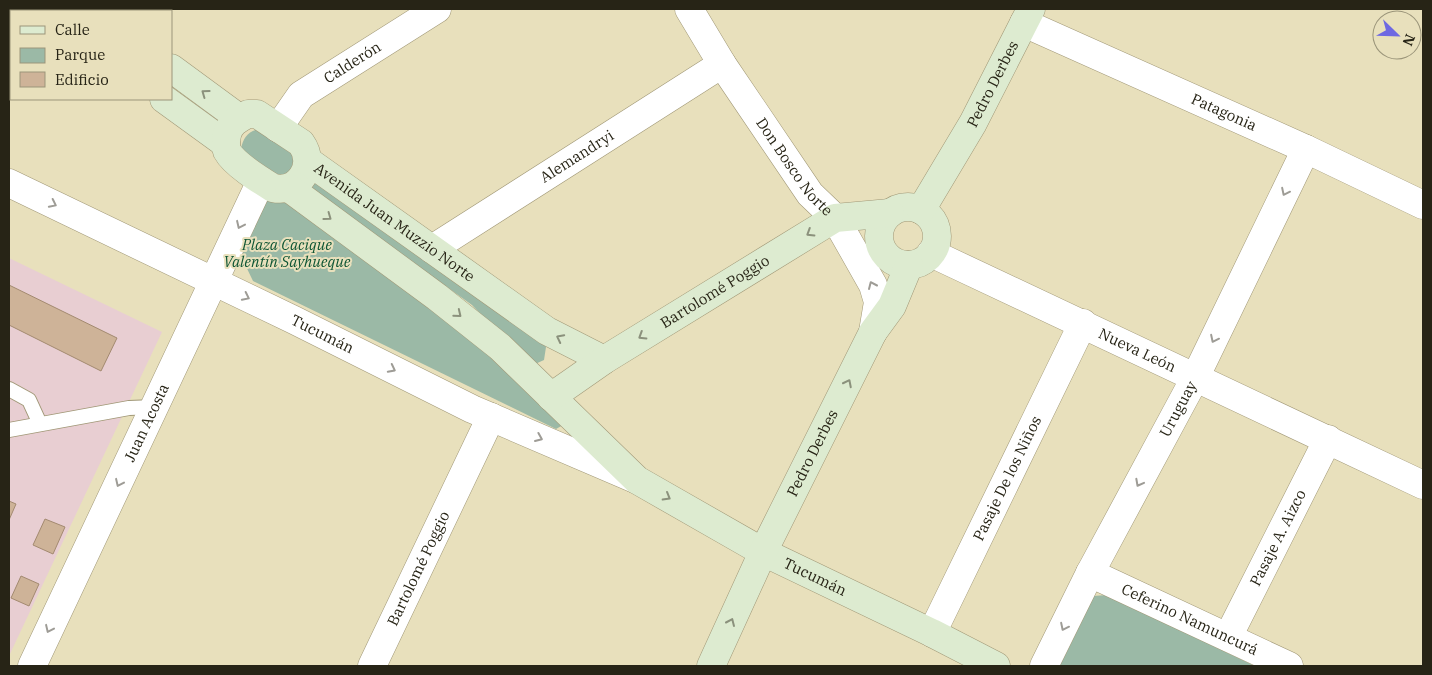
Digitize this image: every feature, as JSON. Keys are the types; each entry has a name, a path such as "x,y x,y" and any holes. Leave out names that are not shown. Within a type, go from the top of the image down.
{"main road":[{"name":"Pedro Derbes","path":"921,210 973,123 1027,16"},
{"path":"172,69 239,118 228,131 226,149 232,157 261,181 272,188 289,188 304,176 308,161"},
{"path":"165,100 226,144"},
{"name":"Avenida Juan Muzzio Norte","path":"239,118 248,114 257,114 301,143 308,161 547,332 604,360"},
{"path":"289,188 437,297 500,347 551,397"},
{"path":"910,206 921,210 930,217 936,228 936,240 921,259 897,264 887,257 880,246 878,234 882,222 890,213 899,208 910,206"},
{"name":"Bartolomé Poggio","path":"551,397 604,360 835,218 890,213"},
{"name":"Pedro Derbes","path":"711,666 763,552 874,332 921,259"},
{"name":"Tucumán","path":"551,397 636,480 763,552 932,633 996,666"}],"street":[{"name":"Calderón","path":"278,128 301,95 437,9"},
{"name":"Don Bosco Norte","path":"689,9 722,64 810,194 835,218 873,285 878,302 874,332"},
{"name":"Patagonia","path":"1027,16 1423,205"},
{"name":"Alemandryi","path":"432,249 722,64"},
{"name":"Uruguay","path":"1044,666 1090,573 1195,378 1306,149"},
{"name":"Juan Acosta","path":"34,666 261,181"},
{"name":"Tucumán","path":"9,183 294,320 472,409 636,480"},
{"name":"Nueva León","path":"921,259 1082,323 1423,485"},
{"name":"Pasaje De los Niños","path":"932,633 1082,323"},
{"name":"Bartolomé Poggio","path":"372,666 491,417"},
{"name":"Pasaje A. Aizco","path":"1228,636 1328,439"},
{"name":"Ceferino Namuncurá","path":"1090,573 1289,666"}],"lane":[{"path":"9,389 29,400 40,424"},
{"path":"9,430 129,408 154,407"}],"shaded area":[{"path":"9,258 162,332 9,656"}],"green space":[{"path":"259,129 296,157 291,171 278,178 241,149 247,136 252,131"},
{"path":"312,178 541,340 546,347 544,360 533,365 527,363 472,305 306,186"},
{"name":"Plaza Cacique Valentín Sayhueque","path":"277,196 488,351 563,425 556,429 253,281 240,254 266,200"},
{"path":"1107,595 1255,666 1060,666 1059,664 1093,596"}],"building":[{"path":"9,285 117,338 101,371 9,325"},
{"path":"9,501 16,504 9,520"},
{"path":"45,519 65,527 53,554 33,545"},
{"path":"21,576 39,584 29,606 11,598"}]}
